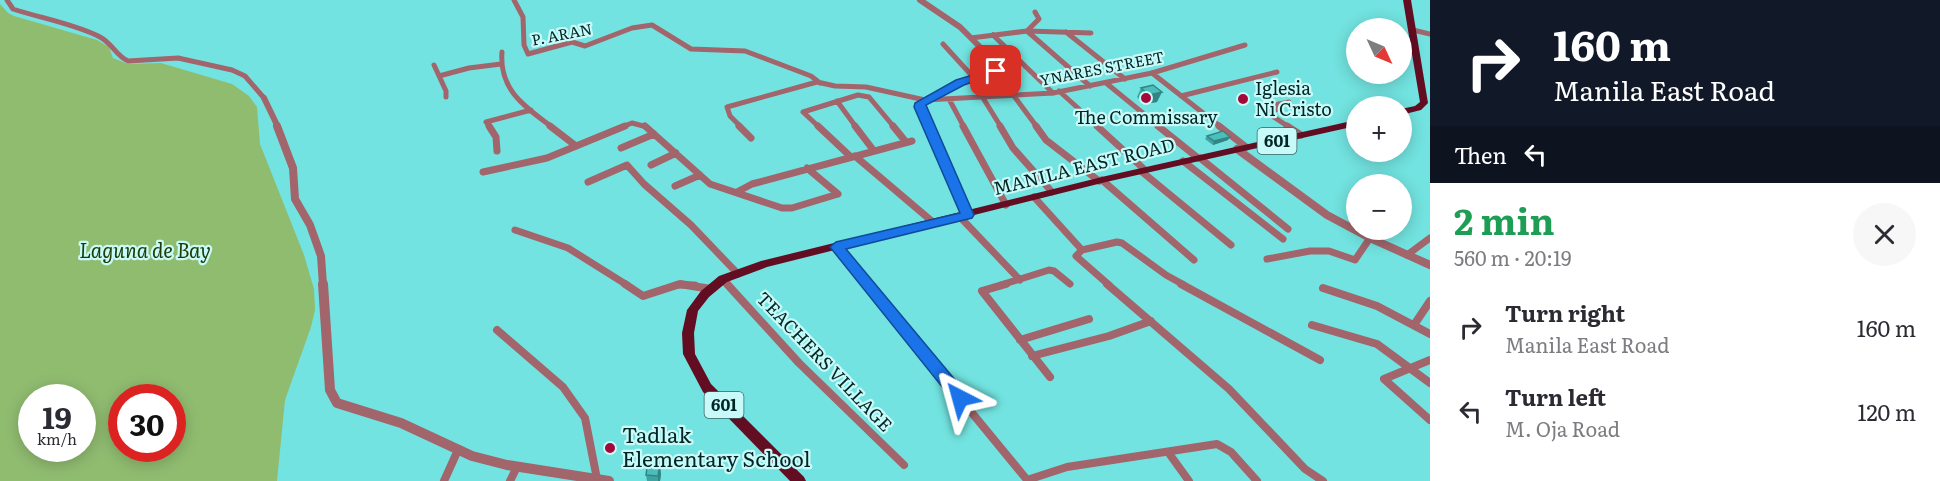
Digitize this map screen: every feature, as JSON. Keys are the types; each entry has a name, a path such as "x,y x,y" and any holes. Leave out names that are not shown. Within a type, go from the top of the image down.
{"main road":[{"path":"1407,0 1424,103 1412,109"},
{"name":"MANILA EAST ROAD","path":"799,481 707,388 689,354 688,333 693,310 723,279 765,264 964,216 1100,180 1346,125"}],"street":[{"path":"7,0 13,9 98,36 111,44 121,58 128,61 178,58 232,70 245,76 264,98 288,150 293,168 295,199 310,225 321,256 330,390 338,403 401,423 472,456 517,467 609,481"},
{"name":"P. ARAN","path":"514,0 524,17 524,45 528,54 572,42 585,46 632,28 652,25 691,49 745,51 811,76 819,82"},
{"path":"920,0 951,21 996,63 998,69 925,100 920,103 920,107 964,216 1020,280"},
{"path":"1027,31 1039,19 1035,12"},
{"path":"1413,30 1430,34"},
{"path":"971,38 1027,31 1091,33"},
{"path":"1027,31 1090,86"},
{"path":"1066,32 1125,79"},
{"path":"993,35 1143,170 1231,245"},
{"path":"943,44 974,78"},
{"name":"YNARES STREET","path":"819,82 866,87 925,100 1014,96 1056,92 1152,74 1245,45"},
{"path":"502,52 501,64 506,84 531,110 576,146"},
{"path":"439,76 469,68 501,64"},
{"path":"434,65 446,97"},
{"path":"1181,96 1277,72"},
{"path":"1152,74 1327,216 1346,226"},
{"path":"751,138 730,116 727,107 819,82"},
{"path":"1106,83 1199,158 1243,190 1288,229"},
{"path":"1276,107 1264,97 1292,89"},
{"path":"737,192 753,184 807,168 853,157 909,142 868,97 858,95 803,112 853,157 934,223"},
{"path":"1014,96 1046,140 1100,180 1194,260"},
{"path":"983,98 1013,148 1052,192"},
{"path":"949,99 1006,205"},
{"path":"837,101 874,151"},
{"path":"1289,102 1266,111 1301,135"},
{"path":"497,151 496,137 486,122 531,110"},
{"path":"483,172 546,158 632,123 644,125 700,175 719,188 737,192 771,206 792,208 838,194 807,168"},
{"path":"621,148 654,134"},
{"path":"651,165 676,153"},
{"path":"1183,161 1283,239"},
{"path":"588,182 627,165 644,184 686,220 738,274"},
{"path":"675,186 700,175"},
{"path":"1034,197 1082,250"},
{"path":"515,230 543,236 577,251 643,296 652,296 677,285 695,285 711,289"},
{"path":"1407,255 1430,238"},
{"path":"1267,259 1310,251 1329,251 1355,260 1369,240"},
{"path":"1374,240 1430,265"},
{"path":"1320,360 1166,275 1122,243 1117,242 1082,250 1076,256 1229,389 1305,469 1323,481"},
{"path":"836,247 1028,481 1067,467 1217,444 1236,457 1257,481"},
{"path":"1050,377 982,291 1049,270 1054,271 1070,284"},
{"name":"TEACHERS VILLAGE","path":"723,279 799,363 904,465"},
{"path":"1323,288 1377,306 1430,334"},
{"path":"1414,325 1430,301"},
{"path":"1020,340 1089,319"},
{"path":"1032,356 1109,336 1151,321"},
{"path":"1312,325 1377,344 1430,383"},
{"path":"497,330 563,387 585,418 597,479"},
{"path":"1430,360 1384,380 1430,420"},
{"path":"444,481 458,450"},
{"path":"1168,452 1185,472 1189,481"},
{"path":"510,481 517,467"}],"water":[{"name":"Laguna de Bay","path":"0,4 14,16 97,40 109,47 113,58 128,64 161,63 232,84 249,96 257,107 260,144 304,255 314,289 315,310 311,327 285,400 277,481 0,481"}],"building":[{"path":"1153,85 1162,92 1149,95 1141,88"},
{"path":"1223,131 1230,137 1214,141 1207,136"},
{"path":"648,461 660,462 658,476 646,475"}],"place":[{"name":"The Commissary","path":"1146,98"},
{"name":"Iglesia Ni Cristo","path":"1243,99"},
{"name":"Tadlak Elementary School","path":"610,448"}],"route":[{"path":"960,398 836,247 968,215 920,103 960,83 996,71"}]}
